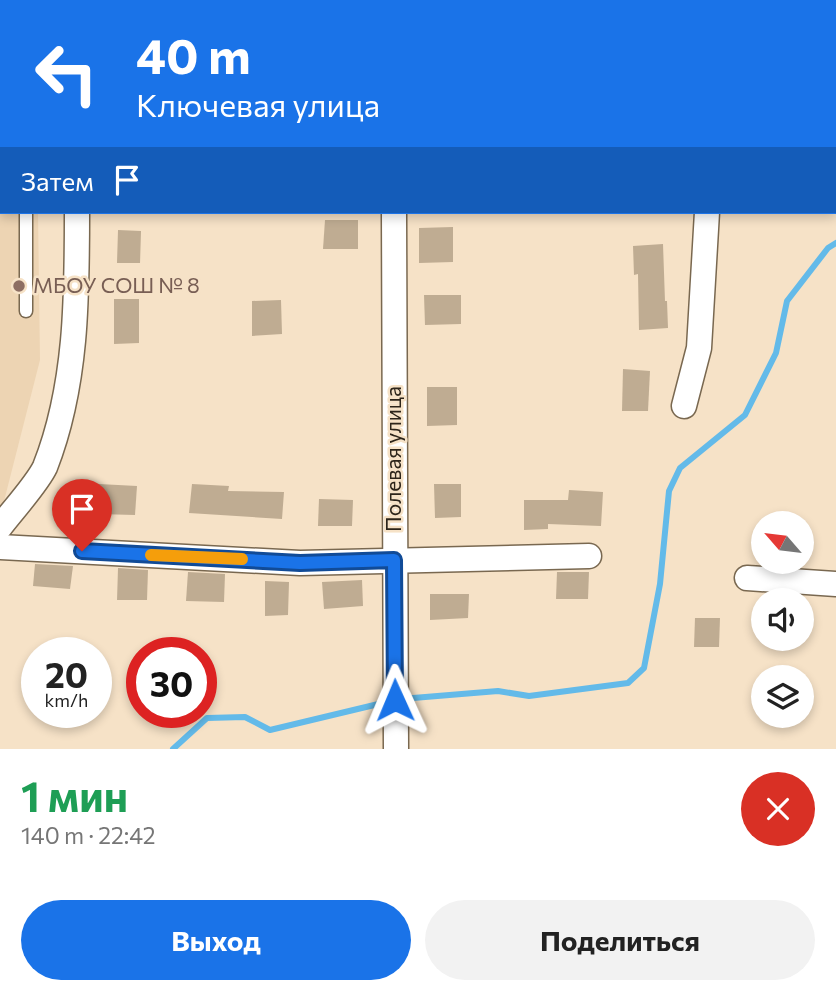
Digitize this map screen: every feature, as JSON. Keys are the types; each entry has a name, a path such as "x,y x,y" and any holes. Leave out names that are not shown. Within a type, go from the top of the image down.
{"street":[{"path":"0,527 44,469 66,398 77,297 77,214"},
{"name":"Полевая улица","path":"394,214 396,744"},
{"path":"684,406 699,348 706,214"},
{"path":"0,547 300,563 589,556"},
{"path":"747,578 836,584"}],"lane":[{"path":"26,214 26,311"}],"shaded area":[{"name":"МБОУ СОШ № 8","path":"0,214 38,214 40,360 0,509"}],"building":[{"path":"325,220 358,220 358,249 323,249"},
{"path":"453,227 453,262 419,263 419,228"},
{"path":"118,230 141,231 140,263 117,263"},
{"path":"663,244 668,328 639,330 638,274 634,275 633,246"},
{"path":"424,295 461,295 461,324 425,325"},
{"path":"114,299 139,299 139,343 114,344"},
{"path":"281,300 282,334 252,336 252,301"},
{"path":"623,369 650,371 648,411 622,411"},
{"path":"427,387 457,387 457,425 427,426"},
{"path":"99,484 137,486 135,515 97,514"},
{"path":"192,484 229,486 228,491 284,492 282,519 189,513"},
{"path":"434,484 461,484 461,517 435,518"},
{"path":"569,490 603,492 601,526 548,524 548,529 524,530 524,500 568,500"},
{"path":"319,499 353,500 352,526 318,526"},
{"path":"35,564 73,566 70,589 33,586"},
{"path":"118,568 148,570 147,600 117,600"},
{"path":"188,572 225,574 224,602 186,601"},
{"path":"557,572 589,572 588,599 556,599"},
{"path":"362,580 363,606 324,609 322,582"},
{"path":"265,581 289,582 288,615 265,616"},
{"path":"430,594 469,594 468,618 430,620"},
{"path":"695,618 720,618 719,647 694,647"}],"waterway":[{"path":"401,699 498,691 529,696 628,683 644,668 660,584 669,491 680,468 745,415 776,353 787,301 828,248 836,243"},
{"path":"173,749 207,718 245,717 270,730 391,701"}],"slow traffic":[{"path":"151,555 242,559"}],"place":[{"name":"МБОУ СОШ № 8","path":"19,286"}],"route":[{"path":"82,551 300,563 394,560 395,700"}]}
